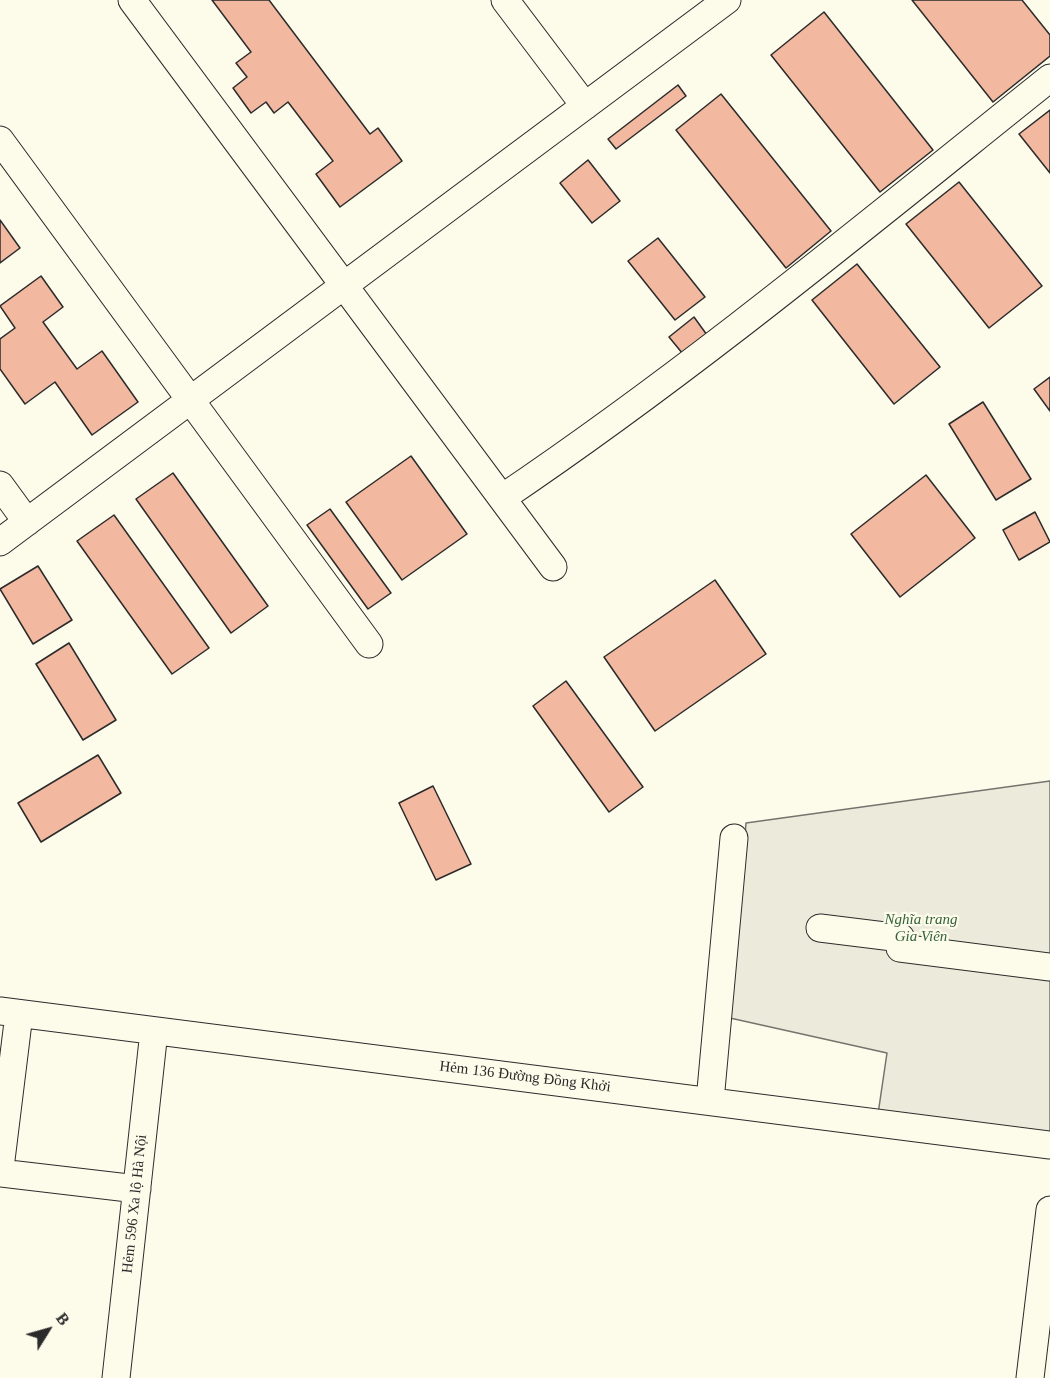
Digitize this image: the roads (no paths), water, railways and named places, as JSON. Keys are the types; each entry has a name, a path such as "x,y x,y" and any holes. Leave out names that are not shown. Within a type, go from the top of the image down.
{"street":[{"path":"132,0 554,567"},
{"path":"506,0 585,106"},
{"path":"0,542 727,0"},
{"path":"502,498 623,414 727,336 1050,78"},
{"path":"0,140 369,644"},
{"path":"0,485 27,522"},
{"path":"710,1101 734,838"},
{"path":"820,928 901,938 900,948 1050,967"},
{"path":"10,1012 0,1171 137,1189"},
{"name":"Hẻm 136 Đường Đồng Khởi","path":"10,1012 1050,1145"},
{"name":"Hẻm 596 Xa lộ Hà Nội","path":"116,1378 154,1031"},
{"path":"1030,1378 1050,1210"}],"park label":[{"name":"Nghĩa trang Gia Viên","path":"921,928"}]}
